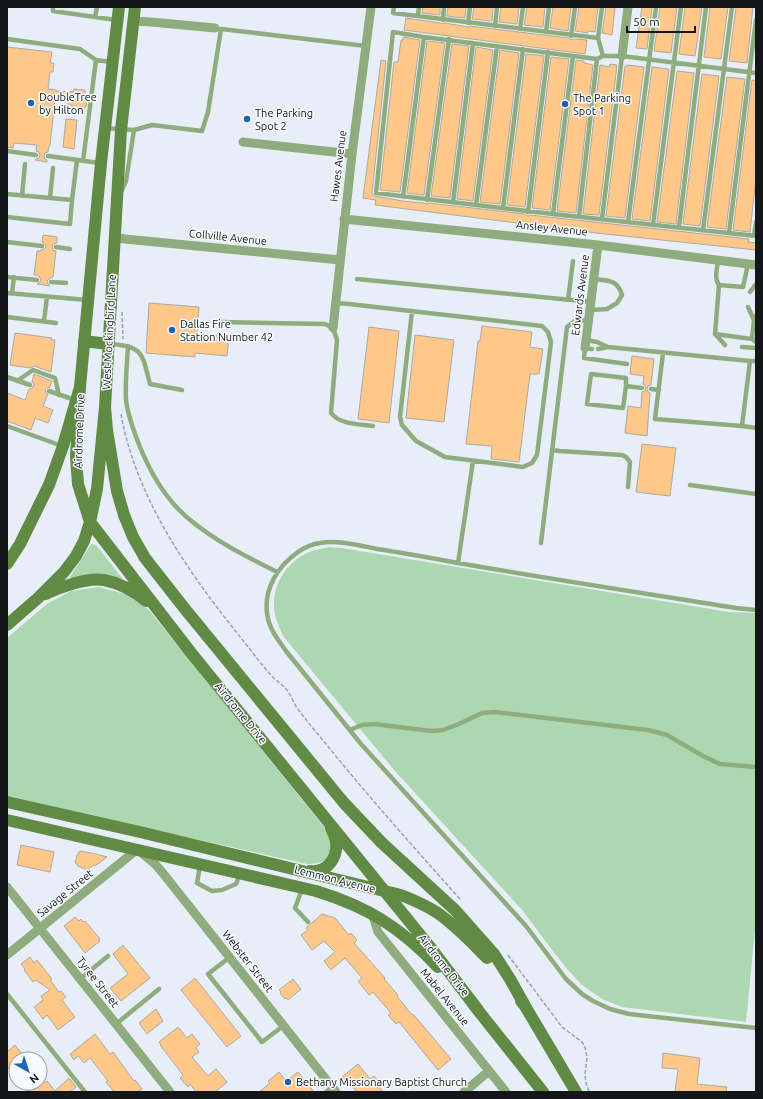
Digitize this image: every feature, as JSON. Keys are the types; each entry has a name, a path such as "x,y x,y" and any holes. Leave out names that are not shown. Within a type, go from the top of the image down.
{"main road":[{"name":"West Mockingbird Lane","path":"7,564 20,544 50,485 80,387 101,163 119,7"},
{"name":"West Mockingbird Lane","path":"7,625 38,598 64,572 76,556 84,541 90,522 97,488 105,408 120,130 134,7"},
{"path":"118,20 133,21"},
{"path":"101,163 118,166"},
{"path":"84,341 108,344"},
{"name":"Airdrome Drive","path":"80,387 76,471 78,484 90,522 156,607 430,947 478,1010"},
{"name":"Airdrome Drive","path":"105,408 117,491 124,515 133,537 145,558 190,616 344,803 382,843 455,910 494,954 525,1006"},
{"path":"38,598 55,589 77,582 103,580 131,590 156,607"},
{"name":"Lemmon Avenue","path":"7,802 140,832 401,895 423,905 443,916 472,942 487,959 525,1006 559,1066 576,1092"},
{"name":"Lemmon Avenue","path":"7,820 303,888 334,896 372,913 408,938 432,961 478,1010 543,1092"},
{"path":"300,870 322,870 329,865 334,858 336,840 328,820"},
{"path":"137,849 140,832"}],"street":[{"name":"Hawes Avenue","path":"333,328 344,218 371,7"},
{"path":"622,56 628,7"},
{"path":"133,21 215,28"},
{"path":"243,142 352,154"},
{"name":"Ansley Avenue","path":"344,218 598,246 752,265"},
{"name":"Collville Avenue","path":"114,237 340,260"},
{"name":"Edwards Avenue","path":"588,345 589,320 598,246"},
{"name":"Savage Street","path":"7,955 137,849"},
{"name":"Webster Street","path":"137,849 162,872 230,957 331,1090"},
{"name":"Tyree Street","path":"7,887 170,1092"},
{"name":"Mabel Avenue","path":"372,913 378,932 506,1092"},
{"path":"464,1092 489,1071"}],"lane":[{"path":"53,7 53,11 118,20"},
{"path":"95,17 96,7"},
{"path":"394,7 393,13 571,36 598,38"},
{"path":"418,16 419,7"},
{"path":"443,20 444,7"},
{"path":"468,23 470,7"},
{"path":"495,26 497,7"},
{"path":"520,29 522,7"},
{"path":"546,32 549,7"},
{"path":"571,36 575,7"},
{"path":"602,7 598,38 603,56"},
{"path":"628,222 656,7"},
{"path":"654,225 681,7"},
{"path":"679,227 706,7"},
{"path":"703,230 732,7"},
{"path":"729,233 756,20"},
{"path":"105,128 134,130 152,125 202,131 208,112 221,29 366,46"},
{"path":"756,72 622,56 603,56 597,59 394,32 376,193 528,212 755,236 756,222"},
{"path":"403,197 424,37"},
{"path":"7,39 80,49 96,60 113,62"},
{"path":"427,200 448,39"},
{"path":"453,202 473,43"},
{"path":"476,205 497,46"},
{"path":"502,208 523,49"},
{"path":"528,212 548,52"},
{"path":"552,214 573,56"},
{"path":"602,219 622,56"},
{"path":"579,217 597,59"},
{"path":"83,161 96,60"},
{"path":"116,200 126,181 134,130"},
{"path":"7,151 36,155"},
{"path":"48,156 101,163"},
{"path":"7,217 70,224 77,160"},
{"path":"22,196 25,164"},
{"path":"50,198 53,168"},
{"path":"7,194 72,200"},
{"path":"7,242 42,246"},
{"path":"56,247 70,249"},
{"path":"568,300 573,261"},
{"path":"718,261 716,279 719,285 715,334 725,345"},
{"path":"719,285 743,287 752,265"},
{"path":"7,277 37,280"},
{"path":"14,277 10,293 88,300"},
{"path":"357,279 568,300 607,309 617,304 622,295 620,287 613,281 594,279"},
{"path":"51,282 66,283"},
{"path":"750,292 756,284"},
{"path":"44,321 47,296"},
{"path":"336,302 542,326 548,332 552,342 537,455 532,463 523,467 445,457 416,441 402,425 400,418 412,311"},
{"path":"715,334 754,341 755,318 748,307"},
{"path":"7,317 56,323"},
{"path":"542,543 567,327 576,320 589,320"},
{"path":"221,322 325,324 333,328 338,340 331,413 335,418 343,422 373,426"},
{"path":"608,347 597,342 588,345 584,358 627,364"},
{"path":"108,344 128,346 136,349 144,359 150,384 182,390"},
{"path":"128,346 125,386 130,416 134,434 146,462 158,484 188,519 208,534 277,572"},
{"path":"598,349 608,347 756,361"},
{"path":"742,347 756,348"},
{"path":"663,353 655,419 756,428"},
{"path":"742,426 750,361"},
{"path":"17,381 33,370 55,378 59,395"},
{"path":"591,374 626,378 626,386 623,408 587,404 591,374"},
{"path":"7,377 30,385"},
{"path":"626,386 642,388"},
{"path":"651,389 659,390"},
{"path":"49,391 76,401"},
{"path":"7,426 63,446"},
{"path":"552,450 626,457 630,462 628,487"},
{"path":"458,563 473,461"},
{"path":"690,485 756,494"},
{"path":"756,610 458,563 340,542 319,543 305,548 288,559 277,572 270,584 266,601 267,615 271,626 276,637 286,651 350,730 526,926 566,979 582,994 610,1009 629,1014 756,1028"},
{"path":"350,730 362,725 374,724 432,731 443,730 482,713 495,712 648,730 666,735 720,764 756,767"},
{"path":"200,864 197,883 212,891 222,890 236,884 240,873"},
{"path":"303,888 295,908 308,922"},
{"path":"80,979 108,956"},
{"path":"230,957 208,974 262,1042 283,1026"},
{"path":"116,1024 159,989"},
{"path":"7,994 86,1092"}],"green space":[{"path":"91,544 96,545 122,580 70,577"},
{"path":"329,547 729,612 756,613 756,920 746,1022 622,1007 602,999 582,985 568,970 523,911 395,771 283,636 275,615 274,606 276,588 280,580 290,565 297,559 305,554"},
{"path":"99,587 125,594 148,609 332,837 331,850 328,858 324,861 307,864 7,797 7,638 47,604 71,591"}],"building":[{"path":"423,7 440,7 440,15 422,13"},
{"path":"448,7 466,7 465,18 447,16"},
{"path":"474,7 493,7 492,21 472,19"},
{"path":"501,7 519,7 517,24 499,22"},
{"path":"527,7 545,7 543,27 524,25"},
{"path":"553,7 571,7 568,31 550,28"},
{"path":"579,7 598,7 595,32 588,31 588,33 575,31"},
{"path":"606,7 615,7 612,35 602,33"},
{"path":"642,7 652,7 647,49 636,48"},
{"path":"660,7 677,7 671,53 654,51"},
{"path":"685,7 702,7 695,56 679,54"},
{"path":"710,7 728,7 721,59 704,57"},
{"path":"736,7 753,7 747,63 729,61"},
{"path":"406,18 442,24 445,23 568,38 571,40 587,40 585,54 404,30"},
{"path":"403,37 420,40 400,192 380,190 394,62 398,62 401,40 403,40"},
{"path":"427,41 445,43 424,195 407,193"},
{"path":"452,44 469,46 450,198 431,196"},
{"name":"DoubleTree by Hilton","path":"7,47 52,52 50,63 54,63 53,72 50,72 48,89 73,92 74,89 85,90 85,94 88,95 84,110 72,109 72,105 68,105 68,100 55,99 50,146 48,152 45,153 44,156 47,162 35,160 39,158 40,155 39,152 36,151 37,145 14,143 13,148 7,147"},
{"path":"476,47 493,50 473,201 457,199"},
{"path":"500,50 519,53 500,204 480,202"},
{"path":"526,54 544,56 525,207 507,205"},
{"path":"551,57 569,59 550,210 532,208"},
{"path":"381,60 386,61 372,193 374,196 427,204 525,214 528,216 530,215 749,239 748,242 756,243 756,250 596,233 375,205 376,200 363,198"},
{"path":"576,60 584,61 584,63 593,65 576,213 557,211"},
{"path":"610,64 617,65 599,215 583,214 600,65 609,67"},
{"path":"625,66 644,67 625,218 606,216"},
{"path":"652,67 669,70 650,221 632,219"},
{"path":"677,71 694,73 676,224 657,222"},
{"path":"702,74 719,76 700,226 683,224"},
{"path":"727,77 745,79 726,229 707,227"},
{"path":"752,80 756,81 756,179 750,232 733,230"},
{"path":"66,119 77,120 74,149 63,147"},
{"path":"43,235 57,237 57,243 52,246 53,250 56,251 53,277 47,281 50,286 37,284 41,279 37,275 34,275 37,251 41,251 46,247 42,242"},
{"name":"Dallas Fire Station Number 42","path":"149,303 199,307 197,334 229,337 227,356 195,353 195,357 146,353"},
{"path":"482,326 532,332 530,347 543,349 539,374 530,374 519,462 491,459 492,446 466,444 478,341 480,341"},
{"path":"369,327 399,331 389,423 358,419"},
{"path":"15,333 52,338 51,340 55,340 51,372 34,366 30,368 10,365"},
{"path":"415,335 454,340 444,422 406,418"},
{"path":"632,356 654,359 651,385 648,386 647,389 650,393 647,436 625,433 628,406 641,408 642,392 645,391 646,388 643,384 644,376 630,374"},
{"path":"34,374 52,381 50,387 45,390 48,394 43,406 53,410 48,423 35,418 31,430 7,421 7,393 25,400 29,389 33,387 34,384 32,382"},
{"path":"642,444 676,448 670,496 636,492"},
{"path":"21,845 54,852 50,872 17,865"},
{"path":"80,851 107,857 87,870 78,866 75,862"},
{"path":"322,914 335,918 349,935 351,933 357,940 354,943 385,978 384,979 398,995 397,996 412,1015 413,1014 451,1059 438,1070 399,1022 396,1024 388,1015 391,1013 373,992 369,995 358,981 362,978 345,958 331,970 324,961 335,952 324,941 312,950 301,935 308,930 306,928"},
{"path":"75,917 79,921 81,919 83,922 85,921 100,939 98,940 100,941 85,953 64,926"},
{"path":"123,945 150,978 121,1001 110,988 128,974 113,954"},
{"path":"30,957 34,963 37,960 52,979 50,980 59,992 61,991 66,997 62,1000 75,1017 58,1030 47,1015 43,1019 34,1007 43,1000 41,996 50,990 36,980 33,982 24,970 25,969 21,964"},
{"path":"195,978 241,1036 227,1047 181,990"},
{"path":"293,979 301,989 288,1000 286,998 285,999 279,990"},
{"path":"156,1009 163,1021 147,1034 139,1023"},
{"path":"178,1027 187,1038 192,1034 200,1044 196,1048 199,1052 192,1057 208,1076 216,1069 227,1082 215,1092 196,1092 190,1084 188,1087 180,1078 183,1075 160,1045 159,1042"},
{"path":"95,1034 110,1054 113,1052 134,1081 135,1080 142,1089 138,1092 114,1092 106,1082 108,1081 90,1058 84,1063 78,1056 74,1060 70,1054"},
{"path":"15,1045 20,1051 8,1051"},
{"path":"8,1051 8,1068 7,1067"},
{"path":"663,1053 700,1058 697,1084 727,1087 726,1092 675,1092 678,1069 662,1068"},
{"path":"358,1064 370,1079 374,1076 381,1085 379,1087 383,1092 357,1092 351,1085 350,1086 342,1077"},
{"name":"Bethany Missionary Baptist Church","path":"279,1072 286,1081 298,1072 314,1092 259,1092 270,1083 268,1081"},
{"path":"69,1078 76,1087 70,1092 27,1091 48,1091 48,1082 55,1091"}],"place":[{"name":"DoubleTree by Hilton","path":"31,103"},
{"name":"The Parking Spot 1","path":"565,104"},
{"name":"The Parking Spot 2","path":"247,119"},
{"name":"Dallas Fire Station Number 42","path":"172,330"},
{"name":"Bethany Missionary Baptist Church","path":"288,1082"}]}
